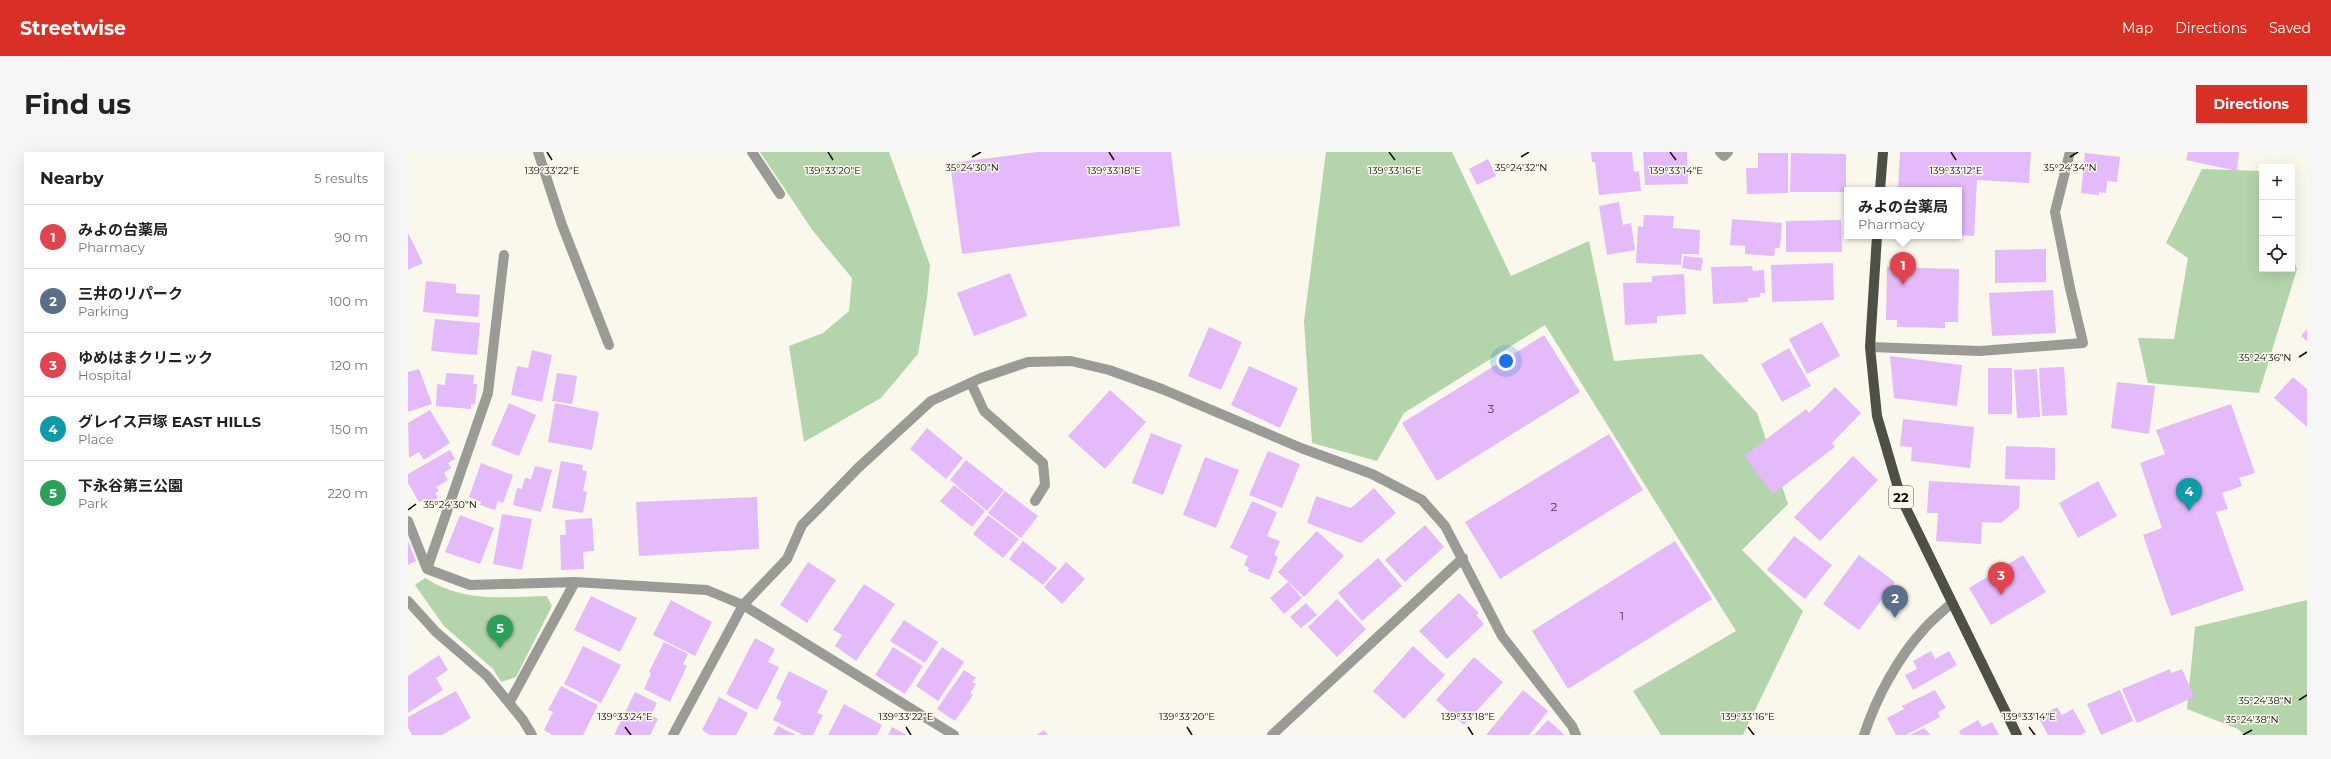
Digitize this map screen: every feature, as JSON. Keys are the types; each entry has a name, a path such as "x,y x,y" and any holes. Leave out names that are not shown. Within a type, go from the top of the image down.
{"main road":[{"path":"1880,187 1883,152"},
{"name":"22","path":"1877,239 1870,347 1877,416 1901,498 2017,735"}],"street":[{"path":"538,152 562,225 609,345"},
{"path":"752,152 780,194"},
{"path":"1720,152 1724,156 1728,152"},
{"path":"1870,347 1980,351 2083,343 2070,288 2055,212 2070,152"},
{"path":"427,569 488,393 504,255"},
{"path":"673,735 743,605 787,559 802,525 858,468 931,401 971,383 1028,362 1071,361 1109,370 1169,392 1301,448 1372,474 1422,500 1445,526 1464,558 1502,636 1572,726 1576,735"},
{"path":"971,383 984,411 1043,463 1046,485 1035,501"},
{"path":"408,521 427,569 470,585 575,582 707,590 743,605 954,735"},
{"path":"1272,735 1464,558"},
{"path":"509,703 575,582"},
{"path":"408,601 436,632 487,676 532,735"},
{"path":"1864,735 1869,721 1895,668 1924,628 1952,603"}],"green space":[{"path":"760,152 889,152 930,265 927,298 918,354 881,398 804,442 789,346 823,333 849,311 852,278 813,231"},
{"path":"1326,152 1452,152 1511,276 1589,241 1614,361 1702,354 1757,413 1788,504 1742,550 1803,611 1743,735 1661,735 1633,691 1736,631 1545,325 1404,413 1377,461 1312,443 1304,321"},
{"path":"2202,169 2259,171 2259,272 2295,272 2295,264 2297,269 2259,393 2148,383 2138,338 2174,339 2188,258 2166,243"},
{"path":"425,578 455,592 469,595 484,597 547,596 552,606 516,677 501,682 493,669 444,626 415,585"},
{"path":"2307,600 2307,735 2244,735 2238,729 2187,709 2195,627"}],"building":[{"path":"1037,152 1171,152 1180,226 962,254 950,163"},
{"path":"1591,152 1632,152 1634,172 1639,171 1641,191 1599,195 1595,162 1592,162"},
{"path":"1643,152 1687,152 1688,184 1645,185"},
{"path":"1900,152 2031,152 2029,183 1977,180 1974,236 1962,235 1962,187 1898,187"},
{"path":"2188,152 2239,152 2237,171 2186,160"},
{"path":"1758,153 1788,153 1788,193 1747,194 1746,168 1758,168"},
{"path":"1791,153 1846,154 1846,187 1844,187 1844,192 1790,192"},
{"path":"2085,153 2120,157 2117,182 2107,181 2106,193 2099,192 2099,195 2081,193"},
{"path":"1488,159 1496,176 1477,185 1469,169"},
{"path":"1619,202 1623,225 1631,223 1635,250 1607,255 1599,206"},
{"path":"1644,215 1674,216 1673,228 1700,230 1699,254 1682,254 1681,265 1636,263 1638,226 1643,227"},
{"path":"1732,219 1782,223 1780,248 1775,248 1774,256 1745,254 1745,246 1730,245"},
{"path":"1841,220 1842,252 1786,252 1786,221"},
{"path":"408,233 423,263 408,270"},
{"path":"2046,249 2046,282 1995,283 1995,250"},
{"path":"1684,256 1703,258 1701,271 1682,268"},
{"path":"1833,263 1834,300 1772,302 1771,265"},
{"path":"1752,266 1753,271 1764,270 1765,293 1760,293 1760,297 1748,298 1748,302 1713,304 1711,267"},
{"path":"1887,267 1959,269 1958,322 1945,322 1945,328 1897,327 1897,320 1886,320"},
{"path":"1010,273 1027,316 974,336 957,293"},
{"path":"1684,274 1686,314 1657,316 1657,323 1625,325 1623,283 1652,282 1652,276"},
{"path":"426,281 456,284 456,293 480,295 478,317 423,312"},
{"path":"2053,290 2056,333 1992,336 1989,293"},
{"path":"435,319 480,323 477,355 431,351"},
{"path":"1822,322 1840,356 1807,374 1789,339"},
{"path":"1209,327 1242,342 1221,390 1188,376"},
{"path":"2307,329 2307,341 2301,336"},
{"path":"1544,335 1580,392 1437,481 1402,423"},
{"path":"1789,348 1811,386 1782,402 1761,364"},
{"path":"532,350 552,355 542,402 511,395 517,366 528,368"},
{"path":"1890,356 1962,365 1957,406 1894,398"},
{"path":"1249,366 1298,388 1280,428 1231,405"},
{"path":"2064,367 2067,415 2042,416 2039,368"},
{"path":"1988,368 2012,368 2012,414 1988,414"},
{"path":"419,369 432,404 408,412 408,372"},
{"path":"2037,369 2040,417 2017,418 2014,370"},
{"path":"446,373 474,375 473,384 477,384 475,404 471,404 471,409 436,406 437,384 445,385"},
{"path":"557,373 577,376 572,404 552,401"},
{"path":"2293,377 2307,389 2307,427 2274,398"},
{"path":"2117,382 2155,386 2149,434 2111,428"},
{"path":"1835,387 1861,413 1832,443 1835,447 1773,494 1744,456 1806,409 1809,413"},
{"path":"1110,390 1146,422 1105,469 1068,436"},
{"path":"509,403 536,415 519,456 491,445"},
{"path":"555,403 599,412 592,450 548,442"},
{"path":"2231,404 2255,473 2239,478 2242,486 2222,493 2228,509 2216,512 2244,590 2171,616 2143,535 2162,528 2140,463 2165,454 2156,430"},
{"path":"430,410 450,443 424,460 419,452 409,458 408,423"},
{"path":"1903,419 1974,427 1970,468 1911,461 1912,447 1900,446"},
{"path":"927,428 963,458 946,479 910,449"},
{"path":"1151,433 1182,445 1163,495 1132,483"},
{"path":"1609,434 1643,490 1500,579 1465,522"},
{"path":"2006,446 2055,448 2055,480 2005,479"},
{"path":"450,450 455,459 448,463 451,468 444,473 448,480 436,487 439,491 435,493 438,498 428,503 425,499 419,502 408,483 408,474"},
{"path":"1268,451 1300,464 1282,508 1249,495"},
{"path":"1853,456 1878,480 1820,541 1794,517"},
{"path":"1205,457 1239,470 1216,528 1183,515"},
{"path":"966,460 1004,490 987,511 950,480"},
{"path":"561,461 583,465 582,470 587,471 583,491 587,492 583,513 552,508"},
{"path":"481,463 513,475 503,503 498,501 495,510 480,505 481,502 469,497"},
{"path":"535,466 552,470 541,512 513,505 517,488 522,489 525,478 531,479"},
{"path":"1929,481 2020,486 2019,508 2001,523 1982,522 1981,544 1936,541 1938,513 1927,513"},
{"path":"2098,481 2117,516 2078,538 2059,503"},
{"path":"954,485 985,511 972,527 940,501"},
{"path":"1374,488 1396,513 1361,543 1307,523 1316,496 1351,508"},
{"path":"1005,491 1038,516 1021,538 988,513"},
{"path":"757,497 759,549 639,556 636,502"},
{"path":"1252,501 1277,512 1267,536 1280,541 1274,555 1278,557 1269,580 1248,571 1249,568 1244,565 1248,556 1230,548"},
{"path":"502,514 532,519 522,570 493,564"},
{"path":"460,515 494,528 480,564 445,552"},
{"path":"988,515 1019,539 1003,558 973,534"},
{"path":"592,518 594,551 583,552 584,569 561,570 560,535 566,535 565,520"},
{"path":"1425,525 1444,547 1405,582 1385,560"},
{"path":"1317,531 1344,556 1304,597 1278,572"},
{"path":"1794,536 1832,565 1805,599 1767,570"},
{"path":"408,541 416,561 408,565"},
{"path":"1023,541 1057,568 1043,585 1009,559"},
{"path":"1675,541 1712,599 1568,689 1532,631"},
{"path":"1859,555 1895,582 1859,630 1823,604"},
{"path":"2023,555 2046,592 1991,625 1969,588"},
{"path":"1378,558 1402,586 1362,621 1338,593"},
{"path":"808,562 836,580 807,623 780,605"},
{"path":"1066,562 1085,579 1062,604 1044,587"},
{"path":"1288,582 1302,598 1284,614 1270,598"},
{"path":"864,584 895,604 856,661 835,646 842,635 833,630"},
{"path":"1459,593 1479,613 1476,615 1484,624 1447,659 1419,631"},
{"path":"591,596 637,618 620,652 574,630"},
{"path":"1337,599 1366,629 1337,657 1308,627"},
{"path":"671,600 712,622 695,656 653,635"},
{"path":"1306,603 1317,615 1301,628 1290,617"},
{"path":"904,620 938,642 925,663 890,641"},
{"path":"755,638 775,649 768,662 779,667 757,710 726,694"},
{"path":"664,642 688,654 683,664 687,666 670,702 644,689 651,673 649,672"},
{"path":"583,646 621,665 601,703 564,684"},
{"path":"1413,646 1445,675 1404,719 1373,691"},
{"path":"893,647 923,666 905,694 875,675"},
{"path":"942,647 964,662 938,701 916,686"},
{"path":"1931,651 1935,659 1949,651 1957,665 1913,690 1905,675 1917,669 1913,661"},
{"path":"439,655 448,670 436,678 443,690 408,713 408,676"},
{"path":"1474,657 1503,682 1464,725 1436,700"},
{"path":"2170,669 2171,673 2182,669 2194,697 2137,723 2122,689"},
{"path":"964,670 976,678 972,682 976,684 970,693 973,695 955,721 937,709"},
{"path":"789,671 828,691 817,713 823,715 813,735 803,735 773,720 782,702 776,698"},
{"path":"561,686 598,705 583,735 552,735 544,730 553,712 548,710"},
{"path":"1523,690 1548,711 1529,735 1486,735"},
{"path":"1935,690 1946,708 1938,712 1940,717 1906,735 1896,735 1887,718 1904,709 1902,706"},
{"path":"2120,690 2133,721 2101,735 2087,704"},
{"path":"456,691 471,718 442,735 412,735 408,728 408,717"},
{"path":"635,692 657,703 651,715 658,719 650,735 614,735"},
{"path":"719,697 748,713 736,735 710,735 702,730"},
{"path":"844,704 882,725 877,735 828,735"},
{"path":"2057,707 2062,715 2073,709 2086,732 2081,735 2048,735 2038,717"},
{"path":"1548,720 1565,735 1534,735"},
{"path":"1978,720 1982,727 1992,722 1999,735 1961,735 1959,731"},
{"path":"778,726 796,735 773,735"},
{"path":"892,727 907,735 888,735"},
{"path":"1924,728 1931,735 1910,735"},
{"path":"1044,730 1048,735 1037,735"}],"place":[{"name":"みよの台薬局","path":"1903,285"},
{"name":"グレイス戸塚 EAST HILLS","path":"2189,511"},
{"name":"ゆめはまクリニック","path":"2001,595"},
{"name":"三井のリパーク","path":"1895,618"},
{"name":"下永谷第三公園","path":"500,648"}]}
